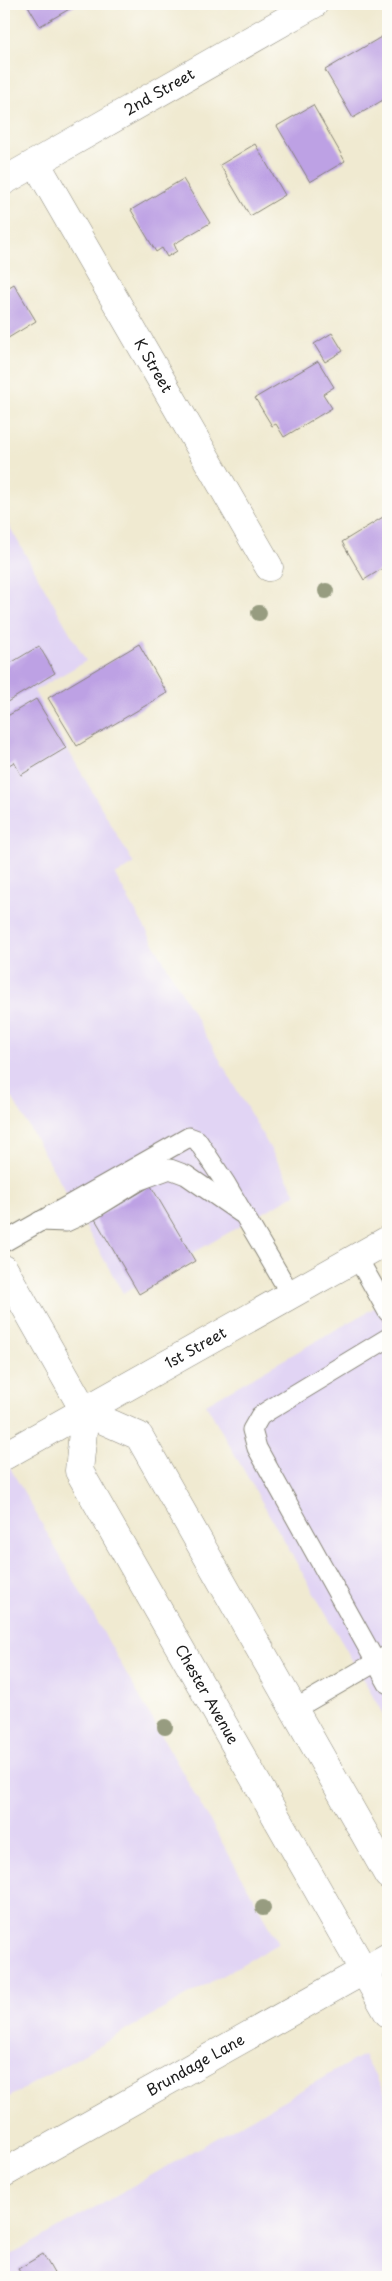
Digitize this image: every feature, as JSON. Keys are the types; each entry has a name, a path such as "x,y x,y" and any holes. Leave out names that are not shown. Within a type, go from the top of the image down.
{"main road":[{"name":"2nd Street","path":"4,181 314,4"},
{"name":"K Street","path":"36,163 270,567"},
{"name":"1st Street","path":"4,1456 388,1240"},
{"path":"4,1269 84,1412 139,1436 388,1875"},
{"name":"Chester Avenue","path":"84,1412 78,1471 388,2013"},
{"name":"Brundage Lane","path":"4,2173 388,1957"}],"lane":[{"path":"4,1242 189,1137 198,1140 292,1295"},
{"path":"40,1221 66,1222 90,1211 140,1180 170,1169 186,1175 244,1215"},
{"path":"357,1257 388,1312"},
{"path":"388,1338 260,1416 252,1430 257,1448 382,1659 388,1684"},
{"path":"295,1709 382,1659"}],"shaded area":[{"path":"7,522 86,661 34,691 134,864 115,875 296,1194 123,1293 4,1083 4,524"},
{"path":"388,1300 388,1723 206,1404"},
{"path":"4,1457 279,1943 4,2100"},
{"path":"363,2055 388,2099 388,2277 4,2277 4,2259"}],"building":[{"path":"27,4 78,4 40,26"},
{"path":"388,33 388,97 353,118 325,70"},
{"path":"313,105 345,161 310,182 277,126"},
{"path":"255,144 285,195 250,216 220,165"},
{"path":"183,179 210,223 174,244 177,251 167,257 162,248 156,252 131,210"},
{"path":"14,284 36,321 5,340 4,285 6,289"},
{"path":"332,333 343,351 325,362 314,344"},
{"path":"318,361 334,387 323,394 332,408 284,437 276,424 272,426 255,398"},
{"path":"388,514 388,565 364,580 342,542"},
{"path":"139,644 167,693 77,746 48,698"},
{"path":"39,646 55,673 4,704 4,667"},
{"path":"36,699 66,748 21,775 14,762 4,768 4,718"},
{"path":"151,1186 195,1261 139,1294 95,1219"},
{"path":"43,2254 56,2277 23,2277 18,2269"}]}
